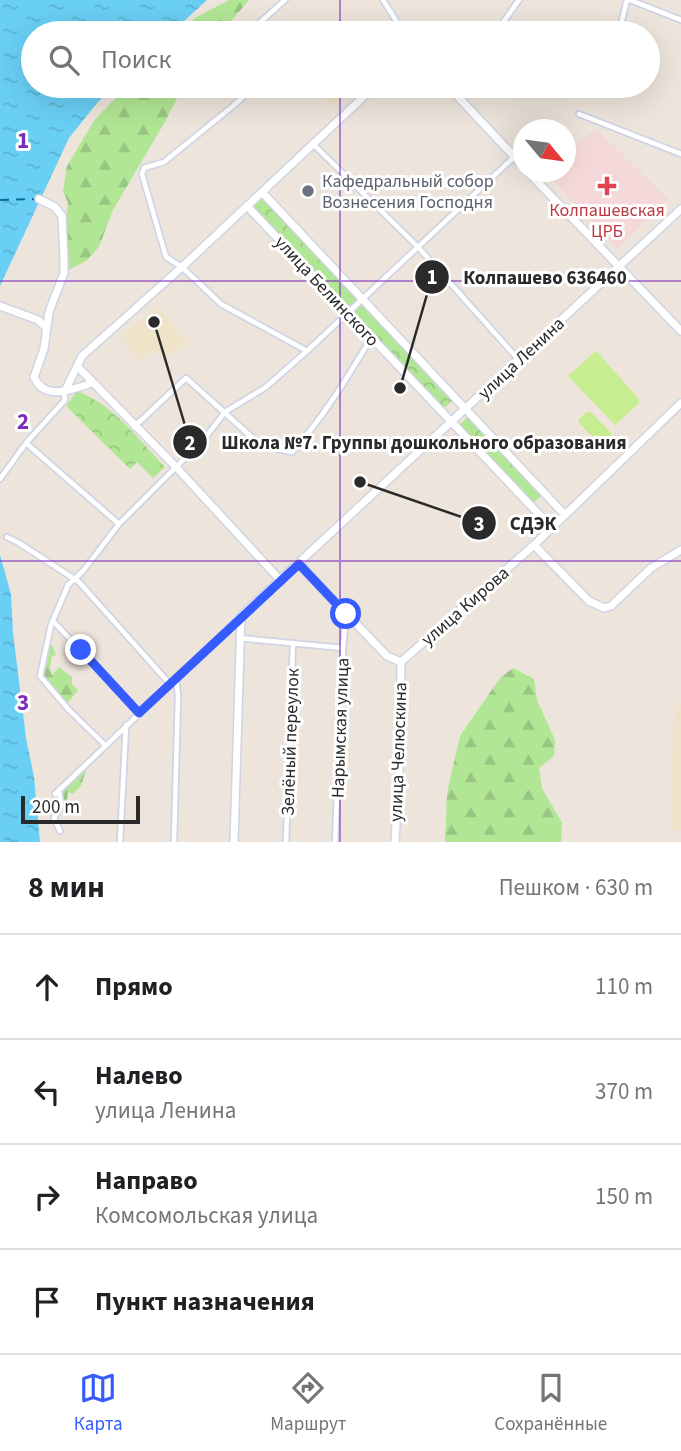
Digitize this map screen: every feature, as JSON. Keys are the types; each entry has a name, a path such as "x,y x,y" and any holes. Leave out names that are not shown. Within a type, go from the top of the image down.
{"street":[{"path":"261,21 285,0"},
{"path":"383,0 396,21"},
{"path":"504,21 519,0"},
{"path":"622,21 629,0 645,3 681,20"},
{"path":"242,98 164,162 144,168 142,174 166,257 182,267 221,304 307,351"},
{"path":"0,479 26,443 65,400 64,393 82,356 182,267 362,98"},
{"path":"459,98 513,156"},
{"path":"579,114 681,154"},
{"path":"313,144 418,247 519,360"},
{"path":"105,745 69,710 40,676 53,621 68,585 120,524 205,438 225,412 265,387 349,314 513,158"},
{"path":"538,182 681,331"},
{"name":"улица Белинского","path":"262,192 564,514"},
{"path":"39,199 55,207 62,216 64,273 46,327 44,349 34,377 37,383 53,392 64,393 92,383"},
{"name":"улица Белинского","path":"247,206 551,527"},
{"name":"улица Ленина","path":"60,831 54,818 61,806 57,792 169,683 681,209"},
{"path":"0,306 38,320 46,327"},
{"path":"134,427 186,378 255,440 292,452 327,409 371,338"},
{"path":"76,366 176,467 281,581"},
{"name":"улица Кирова","path":"401,662 534,545 681,403"},
{"path":"26,443 120,524"},
{"path":"7,537 79,582 169,683"},
{"path":"534,545 589,601 604,608 611,606 651,568 681,550"},
{"path":"299,564 387,656 401,662"},
{"name":"Нарымская улица","path":"335,842 346,614"},
{"path":"234,842 241,616"},
{"path":"53,621 139,713"},
{"path":"239,638 343,648"},
{"name":"Зелёный переулок","path":"286,842 293,643"},
{"name":"улица Челюскина","path":"395,842 401,662"},
{"path":"174,842 178,709 176,677"},
{"path":"120,842 126,725"}],"shaded area":[{"path":"325,98 343,98 334,107"},
{"name":"Колпашевская ЦРБ","path":"595,128 668,199 617,249 555,182 576,182 576,146"},
{"path":"157,306 189,343 163,359 154,349 140,361 120,337"},
{"path":"681,703 681,830 673,830 674,725 676,707"}],"green space":[{"path":"229,0 249,0 231,21 192,21"},
{"path":"116,98 177,98 113,210 99,247 86,261 68,270 65,234 68,203 63,191 67,166 95,119"},
{"path":"262,199 358,299 349,307 253,207"},
{"path":"363,304 453,400 443,409 353,313"},
{"path":"596,351 638,398 639,403 615,425 568,376"},
{"path":"77,391 114,414 165,467 153,478 137,462 130,469 66,406"},
{"path":"591,412 611,433 602,444 579,423 579,419"},
{"path":"468,417 542,495 533,503 458,426"},
{"path":"52,645 56,655 52,656 52,675 59,667 72,677 72,685 77,689 68,702 65,702 44,677"},
{"path":"513,668 534,679 537,700 555,740 554,756 539,768 542,788 562,823 561,842 445,842 447,793 460,736 500,678"},
{"path":"81,770 86,770 81,786 73,794 68,792 67,800 62,805 60,791"}],"water":[{"path":"0,0 207,0 184,21 21,21 21,98 102,98 69,138 0,286"},
{"path":"0,555 11,594 13,633 26,738 34,777 40,842 0,842"}],"ferry route":[{"path":"0,200 37,199"}],"place":[{"name":"Колпашевская ЦРБ","path":"607,186"},
{"name":"Кафедральный собор Вознесения Господня","path":"308,191"},
{"name":"Школа №7. Группы дошкольного образования","path":"154,322"},
{"name":"Колпашево 636460","path":"400,388"},
{"name":"СДЭК","path":"360,482"}],"route":[{"path":"81,650 139,713 299,564 346,614"}]}
